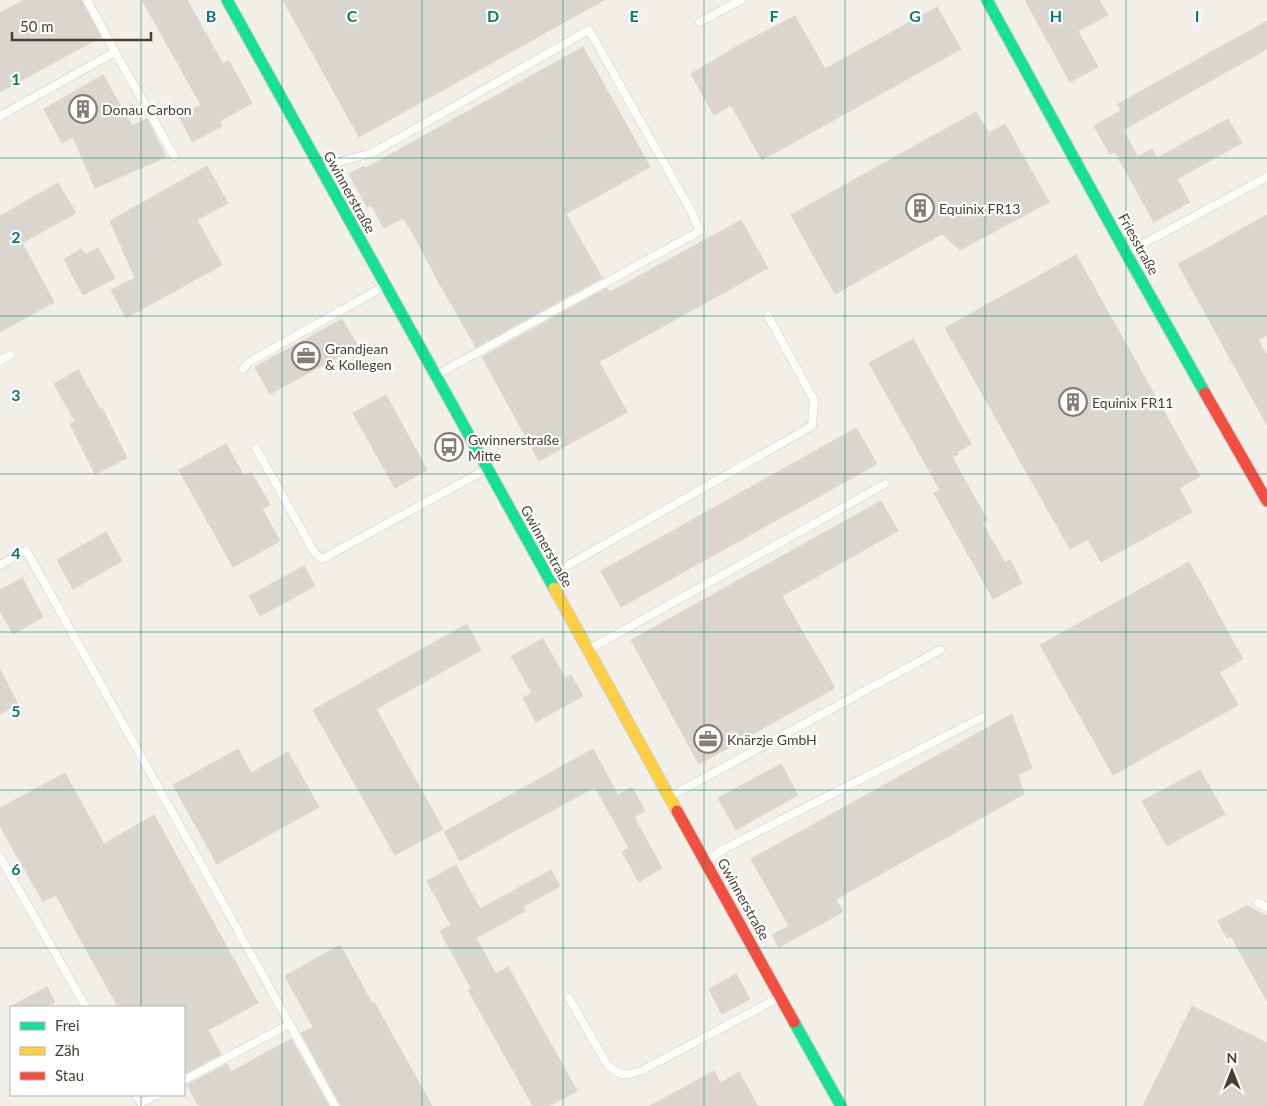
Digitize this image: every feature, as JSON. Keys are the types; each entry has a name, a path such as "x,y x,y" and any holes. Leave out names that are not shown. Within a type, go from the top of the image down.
{"street":[{"name":"Gwinnerstraße","path":"226,0 841,1106"},
{"name":"Friesstraße","path":"987,0 1126,253 1267,501"}],"lane":[{"path":"87,0 174,156"},
{"path":"700,22 741,0"},
{"path":"322,172 342,161 372,153 589,30 676,185 700,231 435,375"},
{"path":"0,116 115,52"},
{"path":"1126,253 1267,177"},
{"path":"243,369 249,362 385,286"},
{"path":"547,577 812,426 814,400 768,316"},
{"path":"0,360 10,355"},
{"path":"256,448 314,552 322,559 488,469"},
{"path":"588,650 885,484"},
{"path":"0,565 26,550 334,1106"},
{"path":"669,797 940,650"},
{"path":"706,861 726,848 982,718"},
{"path":"0,857 85,1006"},
{"path":"1258,903 1267,907"},
{"path":"569,998 608,1066 621,1074 630,1074 641,1071 781,996"},
{"path":"185,1079 290,1024"},
{"path":"142,1105 156,1096"}],"building":[{"path":"24,0 81,0 101,37 0,92 0,13"},
{"path":"142,0 187,0 223,64 229,61 252,103 220,121 222,126 192,142 179,116 201,105"},
{"path":"283,0 604,0 359,137"},
{"path":"1025,0 1099,0 1108,15 1078,31 1098,67 1070,82"},
{"path":"937,7 961,49 762,160 731,105 714,115 691,74 741,44 795,16 825,69"},
{"path":"1267,21 1267,49 1123,130 1138,157 1152,149 1157,158 1228,119 1242,143 1177,179 1190,202 1154,222 1115,152 1110,154 1094,126 1121,110 1118,104"},
{"path":"583,47 650,167 566,214 602,278 476,347 409,226 403,218 384,228 371,205 367,207 349,174 364,166 366,168"},
{"path":"103,75 132,126 147,119 166,157 95,188 73,137 62,143 44,109"},
{"name":"Equinix FR13","path":"976,112 989,133 1005,124 1049,202 960,250 942,234 835,294 791,215"},
{"path":"207,166 228,203 197,220 222,265 126,318 111,290 135,278 110,221"},
{"path":"58,183 76,213 22,243 54,302 0,332 0,216"},
{"path":"1267,215 1267,335 1258,340 1267,356 1267,425 1178,264"},
{"path":"741,220 768,268 599,362 627,412 539,461 482,357 607,288 610,292"},
{"path":"98,248 115,278 83,295 64,259 81,249 85,255"},
{"name":"Equinix FR11","path":"1076,255 1200,476 1179,488 1192,512 1101,562 1088,539 1070,549 945,328"},
{"name":"Grandjean & Kollegen","path":"342,319 358,346 270,394 255,367"},
{"path":"913,339 971,444 952,457 987,520 982,523 1005,563 1010,560 1022,583 993,599 934,493 940,490 869,363"},
{"path":"78,370 100,409 102,408 127,458 95,474 70,424 75,421 54,384"},
{"path":"386,395 427,470 395,488 353,413"},
{"path":"856,428 877,464 621,607 601,571"},
{"path":"226,444 244,476 251,472 270,505 262,509 280,541 233,567 179,470"},
{"path":"881,501 898,531 782,596 835,688 699,764 631,640"},
{"path":"106,532 122,561 73,589 57,560"},
{"path":"1189,562 1243,659 1219,672 1238,705 1113,775 1040,645"},
{"path":"304,566 315,586 260,616 249,596"},
{"path":"22,578 43,617 13,634 0,611 0,590"},
{"path":"467,624 481,650 376,709 443,829 395,855 313,710"},
{"path":"543,639 565,678 571,675 583,696 536,722 523,698 532,693 511,656"},
{"path":"0,670 18,704 0,714"},
{"path":"1012,714 1032,768 1018,775 1024,794 836,899 843,912 779,947 772,935 789,926 751,859"},
{"path":"238,749 251,773 288,752 319,807 217,864 173,785"},
{"path":"593,749 618,795 632,787 645,811 634,817 662,868 639,882 622,852 629,848 595,787 460,861 444,832"},
{"path":"781,764 798,795 736,830 718,798"},
{"path":"1200,770 1225,814 1167,846 1142,801"},
{"path":"65,773 104,844 154,815 258,1003 208,1030 221,1054 185,1073 185,1006 117,1006 56,895 43,902 0,826 0,808"},
{"path":"456,865 480,909 551,870 560,886 523,907 525,911 476,938 496,974 508,967 577,1091 549,1106 533,1106 468,990 471,988 440,931 451,925 427,881"},
{"path":"1247,906 1267,916 1267,1001 1231,936 1227,938 1218,921"},
{"path":"340,945 432,1106 341,1106 301,1033 313,1027 285,976"},
{"path":"736,974 750,999 722,1014 709,989"},
{"path":"47,987 55,1002 47,1006 12,1006"},
{"path":"1192,1006 1267,1043 1267,1106 1143,1106"},
{"path":"291,1039 329,1106 199,1106 187,1085 227,1064 231,1072"},
{"path":"714,1071 720,1083 739,1072 758,1106 650,1106"}],"traffic: fast":[{"path":"227,0 554,588"},
{"path":"987,0 1205,393"},
{"path":"794,1022 841,1106"}],"traffic: slow":[{"path":"554,588 677,811"}],"traffic: jam":[{"path":"1205,393 1267,501"},
{"path":"677,811 794,1022"}],"place":[{"name":"Donau Carbon","path":"83,109"},
{"name":"Equinix FR13","path":"920,208"},
{"name":"Grandjean & Kollegen","path":"306,356"},
{"name":"Equinix FR11","path":"1073,402"},
{"name":"Gwinnerstraße Mitte","path":"449,447"},
{"name":"Knärzje GmbH","path":"708,739"}]}
